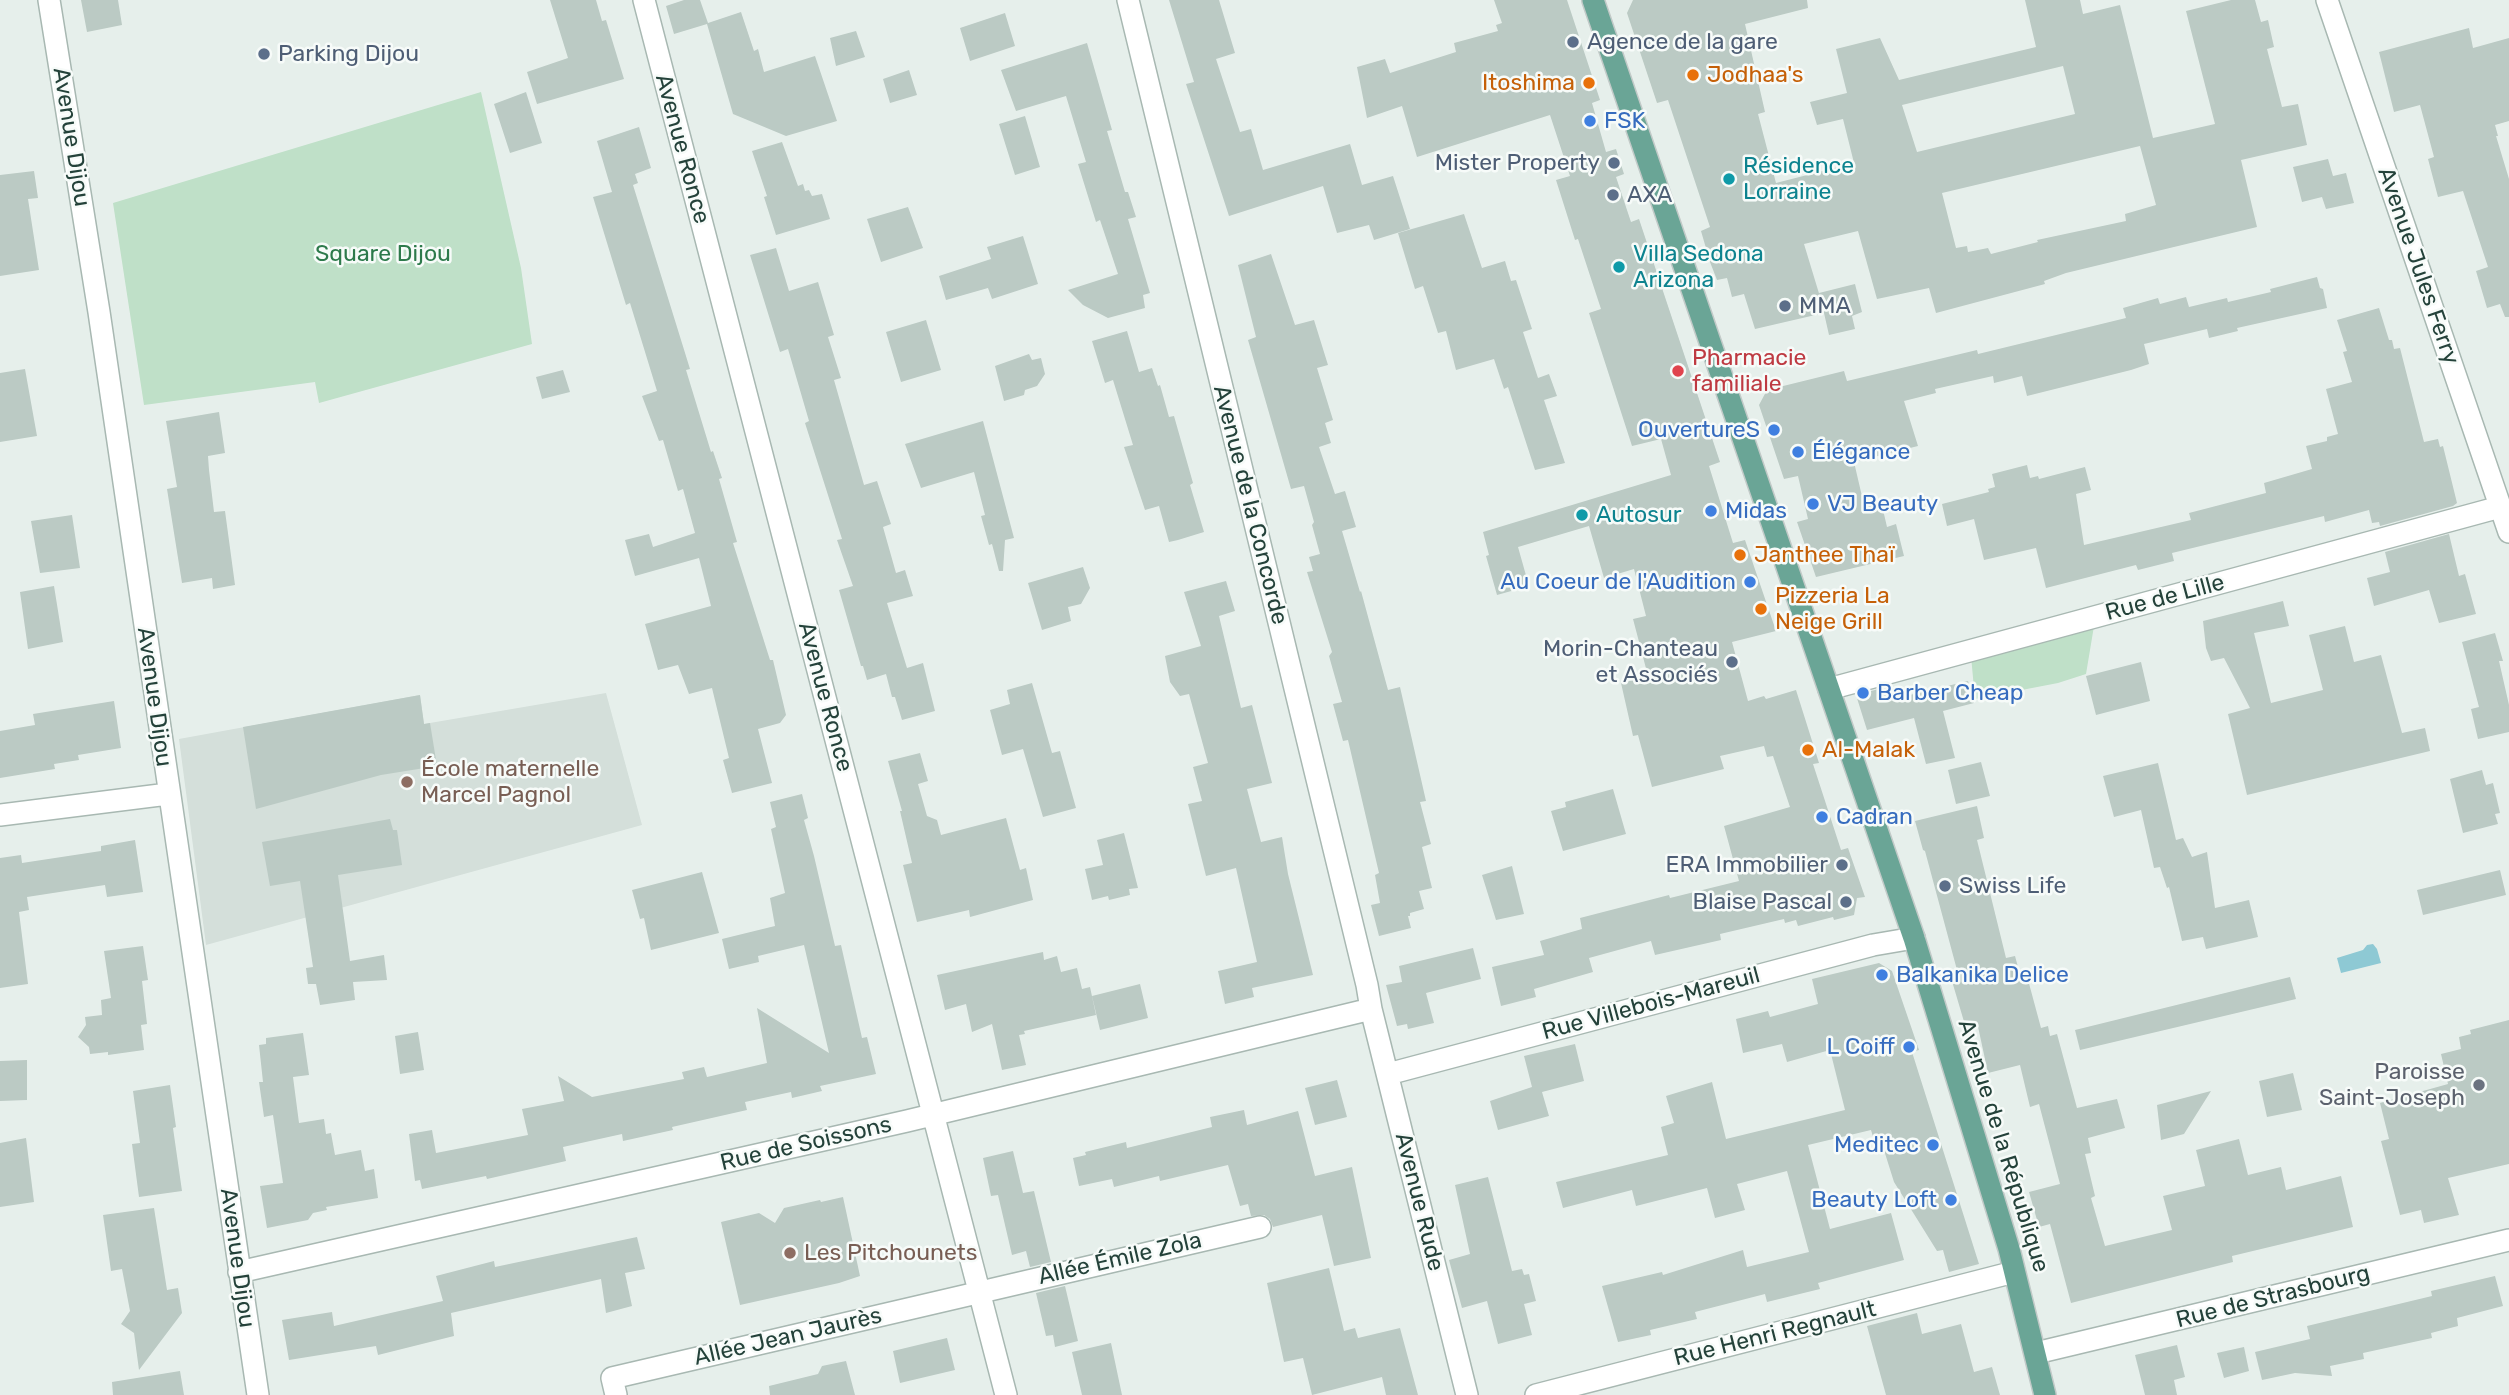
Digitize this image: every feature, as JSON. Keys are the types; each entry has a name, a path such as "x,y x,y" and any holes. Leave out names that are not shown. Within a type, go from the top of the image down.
{"main road":[{"name":"Avenue de la République","path":"1593,0 1914,938 2014,1272 2045,1395"}],"street":[{"name":"Avenue Dijou","path":"49,0 99,312 258,1395"},
{"name":"Avenue Ronce","path":"644,0 1006,1395"},
{"name":"Avenue de la Concorde","path":"1128,0 1371,1009"},
{"name":"Avenue Jules Ferry","path":"2327,0 2509,532"},
{"name":"Rue de Lille","path":"1829,689 2500,507"},
{"path":"0,815 168,794"},
{"name":"Rue Villebois-Mareuil","path":"1388,1074 1873,945 1914,938"},
{"name":"Rue de Soissons","path":"239,1272 933,1114 1371,1009"},
{"name":"Avenue Rude","path":"1371,1009 1467,1395"},
{"name":"Allée Émile Zola","path":"980,1292 1260,1227"},
{"name":"Rue de Strasbourg","path":"2036,1353 2509,1240"},
{"name":"Rue Henri Regnault","path":"1535,1395 2014,1272"},
{"name":"Allée Jean Jaurès","path":"616,1395 612,1378 980,1292"}],"shaded area":[{"name":"École maternelle Marcel Pagnol","path":"606,693 642,825 206,945 179,739 420,695 424,724"}],"green space":[{"name":"Square Dijou","path":"481,92 521,268 532,344 319,403 315,382 144,405 113,203"},
{"path":"2094,626 2086,674 2058,683 1975,699 1971,656"}],"water":[{"path":"2373,944 2381,963 2341,973 2337,958"}],"building":[{"path":"81,0 118,0 122,25 87,32"},
{"path":"550,0 596,0 602,21 606,20 624,79 537,104 527,72 568,58"},
{"path":"684,0 700,0 708,23 741,12 754,51 758,49 764,72 815,56 837,121 786,136 733,114 707,24 674,34 666,6"},
{"path":"1169,0 1219,0 1235,53 1216,59 1240,132 1251,129 1263,170 1350,144 1362,185 1393,176 1410,229 1374,240 1369,225 1337,233 1323,186 1229,216 1186,84 1194,82"},
{"path":"1494,0 1567,0 1600,100 1592,103 1606,152 1616,149 1624,174 1616,177 1631,222 1639,219 1720,462 1709,466 1733,543 1745,540 1776,631 1732,642 1748,701 1796,690 1819,763 1813,764 1841,850 1848,848 1865,897 1857,898 1854,915 1834,920 1833,917 1798,926 1796,920 1785,923 1784,919 1720,934 1721,940 1655,955 1651,941 1589,958 1593,972 1534,989 1536,997 1501,1006 1492,967 1544,955 1540,941 1582,929 1580,918 1669,895 1670,898 1739,881 1724,826 1790,807 1773,756 1767,757 1764,746 1720,756 1724,769 1652,787 1638,735 1633,736 1621,683 1648,676 1633,619 1646,616 1634,569 1604,578 1589,526 1518,547 1529,586 1497,595 1486,556 1489,555 1483,532 1671,475 1661,439 1632,446 1589,313 1601,309 1556,180 1570,176 1550,115 1417,157 1402,106 1367,118 1357,67 1385,59 1390,73 1456,52 1454,43 1498,31 1496,25 1502,23"},
{"path":"1633,0 1807,0 1808,8 1745,24 1765,112 1758,114 1776,183 1854,163 1843,119 1817,125 1810,102 1847,93 1836,49 1880,38 1899,80 2036,47 2025,0 2080,0 2083,14 2120,5 2153,138 2215,124 2186,11 2231,0 2255,0 2261,22 2268,20 2274,47 2267,49 2282,107 2298,104 2307,145 2241,160 2257,227 2066,273 2044,281 2045,284 1936,313 1929,288 1877,299 1858,231 1804,244 1821,300 1819,293 1855,284 1862,312 1852,316 1855,329 1829,335 1824,313 1755,329 1744,294 1732,297 1727,278 1717,280 1701,231 1710,227 1668,100 1657,103 1627,13","holes":["2063,66 2075,114 1917,152 1902,105","2140,146 2156,205 2125,214 2126,221 2037,240 2038,242 1991,254 1988,248 1968,252 1967,246 1956,248 1942,193"]},
{"path":"1005,13 1015,46 970,61 960,28"},
{"path":"2469,28 2473,48 2509,38 2509,121 2495,125 2509,179 2509,317 2505,317 2500,304 2487,308 2476,271 2488,267 2463,191 2438,197 2428,159 2434,157 2420,105 2394,112 2379,52"},
{"path":"856,31 865,57 836,66 830,38"},
{"path":"1087,43 1112,130 1107,131 1125,192 1128,192 1136,217 1128,219 1150,293 1143,295 1145,308 1108,318 1083,305 1068,290 1118,274 1100,220 1096,222 1078,164 1086,162 1066,96 1016,111 1001,70"},
{"path":"909,70 917,95 890,103 883,79"},
{"path":"526,92 542,143 510,153 494,104"},
{"path":"1025,116 1040,167 1015,175 999,124"},
{"path":"639,127 651,168 635,174 638,183 633,185 690,369 686,370 711,452 713,451 722,478 719,479 737,542 733,543 770,660 773,660 786,715 780,723 758,729 772,783 732,793 723,760 729,758 712,688 689,694 678,665 658,670 645,624 711,606 699,558 635,576 625,540 649,534 653,547 695,533 683,489 678,491 663,440 659,441 642,396 657,391 630,303 626,305 593,197 612,192 597,141"},
{"path":"782,142 798,186 803,184 805,191 809,190 812,196 822,194 830,219 776,235 752,151"},
{"path":"2328,159 2333,176 2346,173 2354,203 2326,209 2322,197 2302,202 2293,167"},
{"path":"34,171 38,198 28,199 39,270 0,276 0,175"},
{"path":"908,207 923,248 881,262 867,219"},
{"path":"1464,214 1482,268 1505,261 1511,281 1516,280 1532,329 1523,332 1538,378 1549,374 1557,396 1544,400 1565,463 1535,470 1508,387 1504,389 1494,359 1456,370 1446,331 1438,333 1423,286 1415,289 1398,233"},
{"path":"1023,236 1038,284 992,299 988,288 946,300 939,276 991,259 987,247"},
{"path":"776,248 789,291 818,282 834,335 828,337 841,378 834,380 864,485 877,481 891,524 883,527 896,573 905,570 913,596 887,603 907,668 923,663 935,711 902,720 886,674 867,680 861,666 839,590 853,586 837,540 842,539 805,423 809,421 788,349 780,352 750,255"},
{"path":"1271,254 1295,325 1314,320 1328,365 1317,368 1333,420 1325,423 1331,443 1319,447 1335,494 1345,491 1356,527 1342,531 1388,690 1400,687 1426,801 1420,802 1431,844 1422,847 1432,888 1419,891 1424,909 1410,913 1408,916 1411,928 1379,936 1371,905 1380,903 1375,875 1379,873 1348,740 1343,741 1333,704 1342,702 1329,656 1332,652 1307,572 1313,571 1309,557 1320,554 1312,525 1314,522 1304,486 1291,489 1248,340 1256,337 1238,265"},
{"path":"2317,277 2327,308 2237,328 2238,331 2209,338 2207,329 2144,344 2149,364 2131,370 2027,396 2022,376 1994,383 1993,376 1935,389 1936,393 1904,401 1918,446 1854,462 1864,505 1881,501 1887,527 1896,524 1904,556 1816,577 1797,522 1808,519 1798,476 1784,479 1759,405 1767,390 1844,371 1847,381 1977,350 1978,354 2126,318 2123,308 2158,298 2160,304 2186,297 2189,307 2227,298 2228,302"},
{"path":"2379,308 2389,340 2392,340 2394,349 2400,348 2424,442 2438,439 2440,447 2443,446 2457,503 2453,506 2380,526 2379,522 2372,523 2369,510 2325,522 2324,516 2172,553 2174,561 2138,570 2136,565 2046,588 2036,548 1984,560 1974,519 1947,526 1942,504 1989,492 1988,489 1995,487 1992,474 2027,465 2030,478 2038,476 2039,479 2085,467 2091,490 2076,494 2084,545 2191,520 2189,513 2266,493 2264,483 2312,469 2306,446 2327,441 2327,437 2338,434 2326,389 2352,382 2343,352 2347,351 2337,320"},
{"path":"926,320 941,370 901,382 886,332"},
{"path":"1127,331 1139,372 1152,368 1169,417 1174,416 1204,532 1169,542 1159,506 1145,510 1124,447 1133,445 1113,380 1105,383 1092,341"},
{"path":"1029,354 1032,360 1041,358 1045,374 1037,386 1025,390 1024,395 1004,401 995,366"},
{"path":"25,369 37,436 0,442 0,373"},
{"path":"563,370 570,392 542,399 536,377"},
{"path":"219,412 225,453 208,456 209,470 214,512 225,511 235,585 213,589 212,578 182,583 167,489 177,487 166,421"},
{"path":"983,421 1014,538 1005,540 1003,571 999,571 992,544 989,545 981,516 985,515 974,472 921,488 905,444"},
{"path":"72,515 80,568 40,573 31,521"},
{"path":"2449,534 2459,576 2465,574 2476,614 2439,623 2429,590 2374,606 2367,578 2390,572 2385,552"},
{"path":"1083,567 1090,588 1081,604 1068,607 1071,621 1042,630 1028,583"},
{"path":"1226,581 1235,611 1219,616 1241,708 1252,705 1272,783 1247,789 1261,842 1282,837 1288,874 1313,975 1252,988 1254,997 1225,1004 1218,971 1257,962 1236,868 1206,876 1188,804 1202,801 1193,767 1208,763 1189,694 1180,696 1170,682 1165,656 1201,646 1184,592"},
{"path":"54,586 63,642 28,649 20,592"},
{"path":"2283,601 2289,626 2254,633 2271,703 2323,690 2309,635 2345,626 2354,662 2381,655 2402,733 2425,728 2430,751 2247,795 2228,714 2250,708 2224,658 2211,661 2206,648 2203,621"},
{"path":"2495,633 2503,661 2499,661 2509,705 2509,732 2478,739 2471,709 2479,707 2462,642"},
{"path":"2141,662 2150,701 2096,715 2086,676"},
{"path":"1968,681 1974,703 1943,711 1955,758 1926,764 1914,718 1867,730 1856,695 1890,686 1893,699"},
{"path":"1032,683 1052,753 1060,751 1076,808 1043,817 1023,749 1002,755 990,710 1010,704 1007,690"},
{"path":"420,695 424,724 430,723 437,766 381,775 256,809 243,727"},
{"path":"114,701 121,748 78,755 79,760 54,764 55,769 0,778 0,731 35,725 33,714"},
{"path":"920,753 928,781 918,784 927,816 937,820 941,835 1006,818 1020,870 1026,868 1033,900 970,917 969,910 917,922 903,865 912,863 902,811 888,761"},
{"path":"1981,762 1990,796 1956,804 1948,770"},
{"path":"2158,763 2176,840 2183,838 2192,857 2207,852 2215,908 2249,900 2258,937 2206,949 2203,937 2182,941 2169,887 2167,888 2160,867 2154,868 2141,810 2114,817 2103,776"},
{"path":"2482,770 2486,785 2493,783 2500,813 2495,814 2498,824 2463,833 2450,779"},
{"path":"1613,789 1626,834 1563,851 1551,811 1566,807 1565,802"},
{"path":"802,794 808,818 804,820 835,946 841,945 862,1038 867,1037 876,1074 820,1086 822,1091 792,1098 791,1092 745,1102 747,1110 672,1127 673,1130 623,1141 622,1134 563,1147 566,1161 487,1179 486,1176 422,1189 420,1180 415,1181 409,1134 432,1130 436,1153 528,1135 522,1109 564,1101 558,1076 592,1097 684,1079 682,1072 704,1067 707,1077 767,1063 757,1008 829,1053 804,945 758,956 759,962 729,969 722,939 775,926 770,898 785,893 771,829 776,827 770,802"},
{"path":"1977,806 1984,838 1977,840 2006,958 2015,956 2021,978 2027,976 2041,1028 2048,1026 2050,1036 2057,1034 2077,1108 2117,1099 2125,1128 2088,1138 2091,1153 2085,1154 2095,1196 2091,1198 2105,1246 2172,1230 2163,1196 2205,1186 2196,1150 2239,1139 2248,1175 2281,1167 2286,1190 2341,1176 2353,1227 2232,1256 2233,1262 2071,1303 2050,1224 2039,1227 2029,1192 2060,1184 2039,1104 2030,1107 2020,1065 1988,1073 1977,1022 1965,1025 1949,971 1957,970 1915,821"},
{"path":"390,819 393,830 397,830 402,865 338,875 350,961 384,955 387,980 353,982 355,1000 320,1005 316,984 308,984 306,968 313,967 300,881 270,886 262,842"},
{"path":"1124,833 1138,888 1129,889 1130,895 1109,900 1108,896 1092,900 1085,869 1103,865 1097,840"},
{"path":"135,840 143,892 107,897 105,885 27,897 29,910 19,912 28,984 0,988 0,858 21,855 22,863 101,851 101,846"},
{"path":"1512,866 1524,914 1496,920 1482,875"},
{"path":"2500,870 2506,895 2423,915 2417,890"},
{"path":"702,872 719,933 651,950 644,918 640,919 632,890"},
{"path":"143,946 148,980 142,981 147,1024 141,1025 144,1050 108,1055 108,1052 90,1054 89,1047 78,1037 86,1025 85,1017 102,1015 101,1000 111,998 104,951"},
{"path":"1473,948 1481,979 1426,993 1434,1023 1408,1029 1407,1024 1397,1026 1386,985 1402,982 1399,966"},
{"path":"1043,952 1044,960 1057,956 1061,972 1077,968 1082,989 1090,987 1096,1015 1024,1031 1025,1034 1019,1035 1026,1065 1002,1070 992,1024 972,1032 966,1004 945,1010 937,975"},
{"path":"1879,963 1892,971 1919,1050 1912,1052 1979,1264 1949,1272 1943,1250 1937,1251 1894,1182 1883,1147 1876,1147 1871,1130 1808,1145 1830,1229 1891,1213 1904,1260 1818,1283 1820,1289 1767,1302 1765,1294 1695,1312 1697,1319 1650,1330 1651,1335 1618,1342 1602,1286 1662,1272 1663,1275 1743,1250 1747,1267 1809,1252 1787,1171 1737,1184 1745,1210 1715,1218 1707,1188 1636,1206 1632,1190 1563,1208 1556,1182 1668,1155 1661,1127 1674,1123 1666,1096 1712,1082 1726,1139 1845,1110 1830,1050 1787,1062 1782,1044 1743,1053 1736,1019 1768,1011 1770,1017 1818,1004 1812,979"},
{"path":"2290,977 2296,999 2080,1050 2075,1030"},
{"path":"1140,984 1148,1018 1100,1030 1092,996"},
{"path":"2509,1020 2509,1164 2448,1178 2459,1215 2424,1223 2421,1210 2400,1215 2381,1141 2389,1139 2380,1103 2448,1084 2441,1054 2461,1049 2459,1037 2471,1034 2470,1030"},
{"path":"418,1032 424,1070 400,1074 395,1036"},
{"path":"303,1033 309,1075 293,1077 299,1123 324,1119 326,1134 331,1133 335,1155 361,1150 365,1171 374,1169 378,1198 326,1207 327,1210 313,1213 308,1220 267,1228 260,1186 283,1183 273,1115 264,1117 259,1082 263,1082 259,1045 266,1044 266,1038"},
{"path":"1575,1044 1584,1081 1542,1092 1549,1116 1498,1130 1490,1101 1532,1087 1524,1056"},
{"path":"27,1060 27,1100 0,1101 0,1061"},
{"path":"2293,1073 2302,1110 2267,1117 2259,1081"},
{"path":"1337,1080 1347,1117 1315,1125 1305,1088"},
{"path":"170,1085 182,1191 139,1197 132,1144 140,1143 133,1091"},
{"path":"2211,1091 2184,1134 2161,1140 2157,1105"},
{"path":"1244,1110 1247,1125 1298,1111 1315,1176 1352,1167 1371,1258 1334,1266 1322,1215 1273,1227 1270,1219 1264,1215 1251,1216 1248,1204 1240,1206 1228,1165 1160,1181 1159,1176 1114,1187 1112,1179 1079,1186 1073,1158 1086,1155 1085,1152 1126,1142 1127,1148 1212,1127 1210,1117"},
{"path":"26,1138 34,1202 0,1207 0,1143"},
{"path":"1013,1151 1023,1193 1034,1191 1051,1262 1030,1267 1026,1251 1012,1255 998,1195 991,1196 983,1158"},
{"path":"1488,1177 1512,1271 1522,1269 1524,1275 1529,1274 1536,1301 1524,1304 1532,1335 1498,1344 1487,1301 1462,1308 1449,1260 1470,1254 1455,1185"},
{"name":"Les Pitchounets","path":"843,1197 860,1276 740,1305 721,1222 759,1213 775,1223 784,1208"},
{"path":"154,1208 167,1290 178,1288 182,1313 139,1370 134,1333 121,1324 130,1311 122,1269 111,1271 103,1215"},
{"path":"637,1237 645,1269 625,1273 632,1306 606,1313 601,1279 451,1313 454,1336 378,1355 376,1346 289,1360 282,1320 332,1312 334,1326 443,1301 436,1276 494,1261 495,1267"},
{"path":"1329,1268 1344,1331 1355,1328 1358,1338 1400,1328 1418,1395 1386,1395 1382,1377 1312,1395 1303,1358 1284,1362 1267,1283"},
{"path":"2495,1276 2503,1306 2457,1318 2458,1326 2431,1333 2432,1338 2363,1353 2364,1359 2330,1366 2332,1376 2295,1373 2262,1380 2255,1352 2310,1339 2307,1326 2432,1296 2431,1291"},
{"path":"1065,1286 1078,1341 1055,1347 1053,1335 1046,1336 1036,1293"},
{"path":"1917,1313 1922,1334 1961,1324 1974,1372 1992,1367 2000,1395 1886,1395 1867,1326"},
{"path":"947,1338 955,1370 900,1383 893,1351"},
{"path":"1111,1343 1122,1395 1082,1395 1072,1352"},
{"path":"2177,1345 2185,1377 2174,1380 2177,1395 2145,1395 2135,1355"},
{"path":"2244,1347 2249,1371 2224,1378 2217,1353"},
{"path":"846,1361 855,1395 770,1395 769,1386 818,1374 822,1366"},
{"path":"180,1371 184,1395 113,1395 112,1382"}],"place":[{"name":"Agence de la gare","path":"1573,42"},
{"name":"Parking Dijou","path":"264,54"},
{"name":"Jodhaa's","path":"1693,75"},
{"name":"Itoshima","path":"1589,83"},
{"name":"FSK","path":"1590,121"},
{"name":"Mister Property","path":"1614,163"},
{"name":"Résidence Lorraine","path":"1729,179"},
{"name":"AXA","path":"1613,195"},
{"name":"Villa Sedona Arizona","path":"1619,267"},
{"name":"MMA","path":"1785,306"},
{"name":"Pharmacie familiale","path":"1678,371"},
{"name":"OuvertureS","path":"1774,430"},
{"name":"Élégance","path":"1798,452"},
{"name":"VJ Beauty","path":"1813,504"},
{"name":"Midas","path":"1711,511"},
{"name":"Autosur","path":"1582,515"},
{"name":"Janthee Thaï","path":"1740,555"},
{"name":"Au Coeur de l'Audition","path":"1750,582"},
{"name":"Pizzeria La Neige Grill","path":"1761,609"},
{"name":"Morin-Chanteau et Associés","path":"1732,662"},
{"name":"Barber Cheap","path":"1863,693"},
{"name":"Al-Malak","path":"1808,750"},
{"name":"École maternelle Marcel Pagnol","path":"407,782"},
{"name":"Cadran","path":"1822,817"},
{"name":"ERA Immobilier","path":"1842,865"},
{"name":"Swiss Life","path":"1945,886"},
{"name":"Blaise Pascal","path":"1846,902"},
{"name":"Balkanika Delice","path":"1882,975"},
{"name":"L Coiff","path":"1909,1047"},
{"name":"Paroisse Saint-Joseph","path":"2479,1085"},
{"name":"Meditec","path":"1933,1145"},
{"name":"Beauty Loft","path":"1951,1200"},
{"name":"Les Pitchounets","path":"790,1253"}]}
